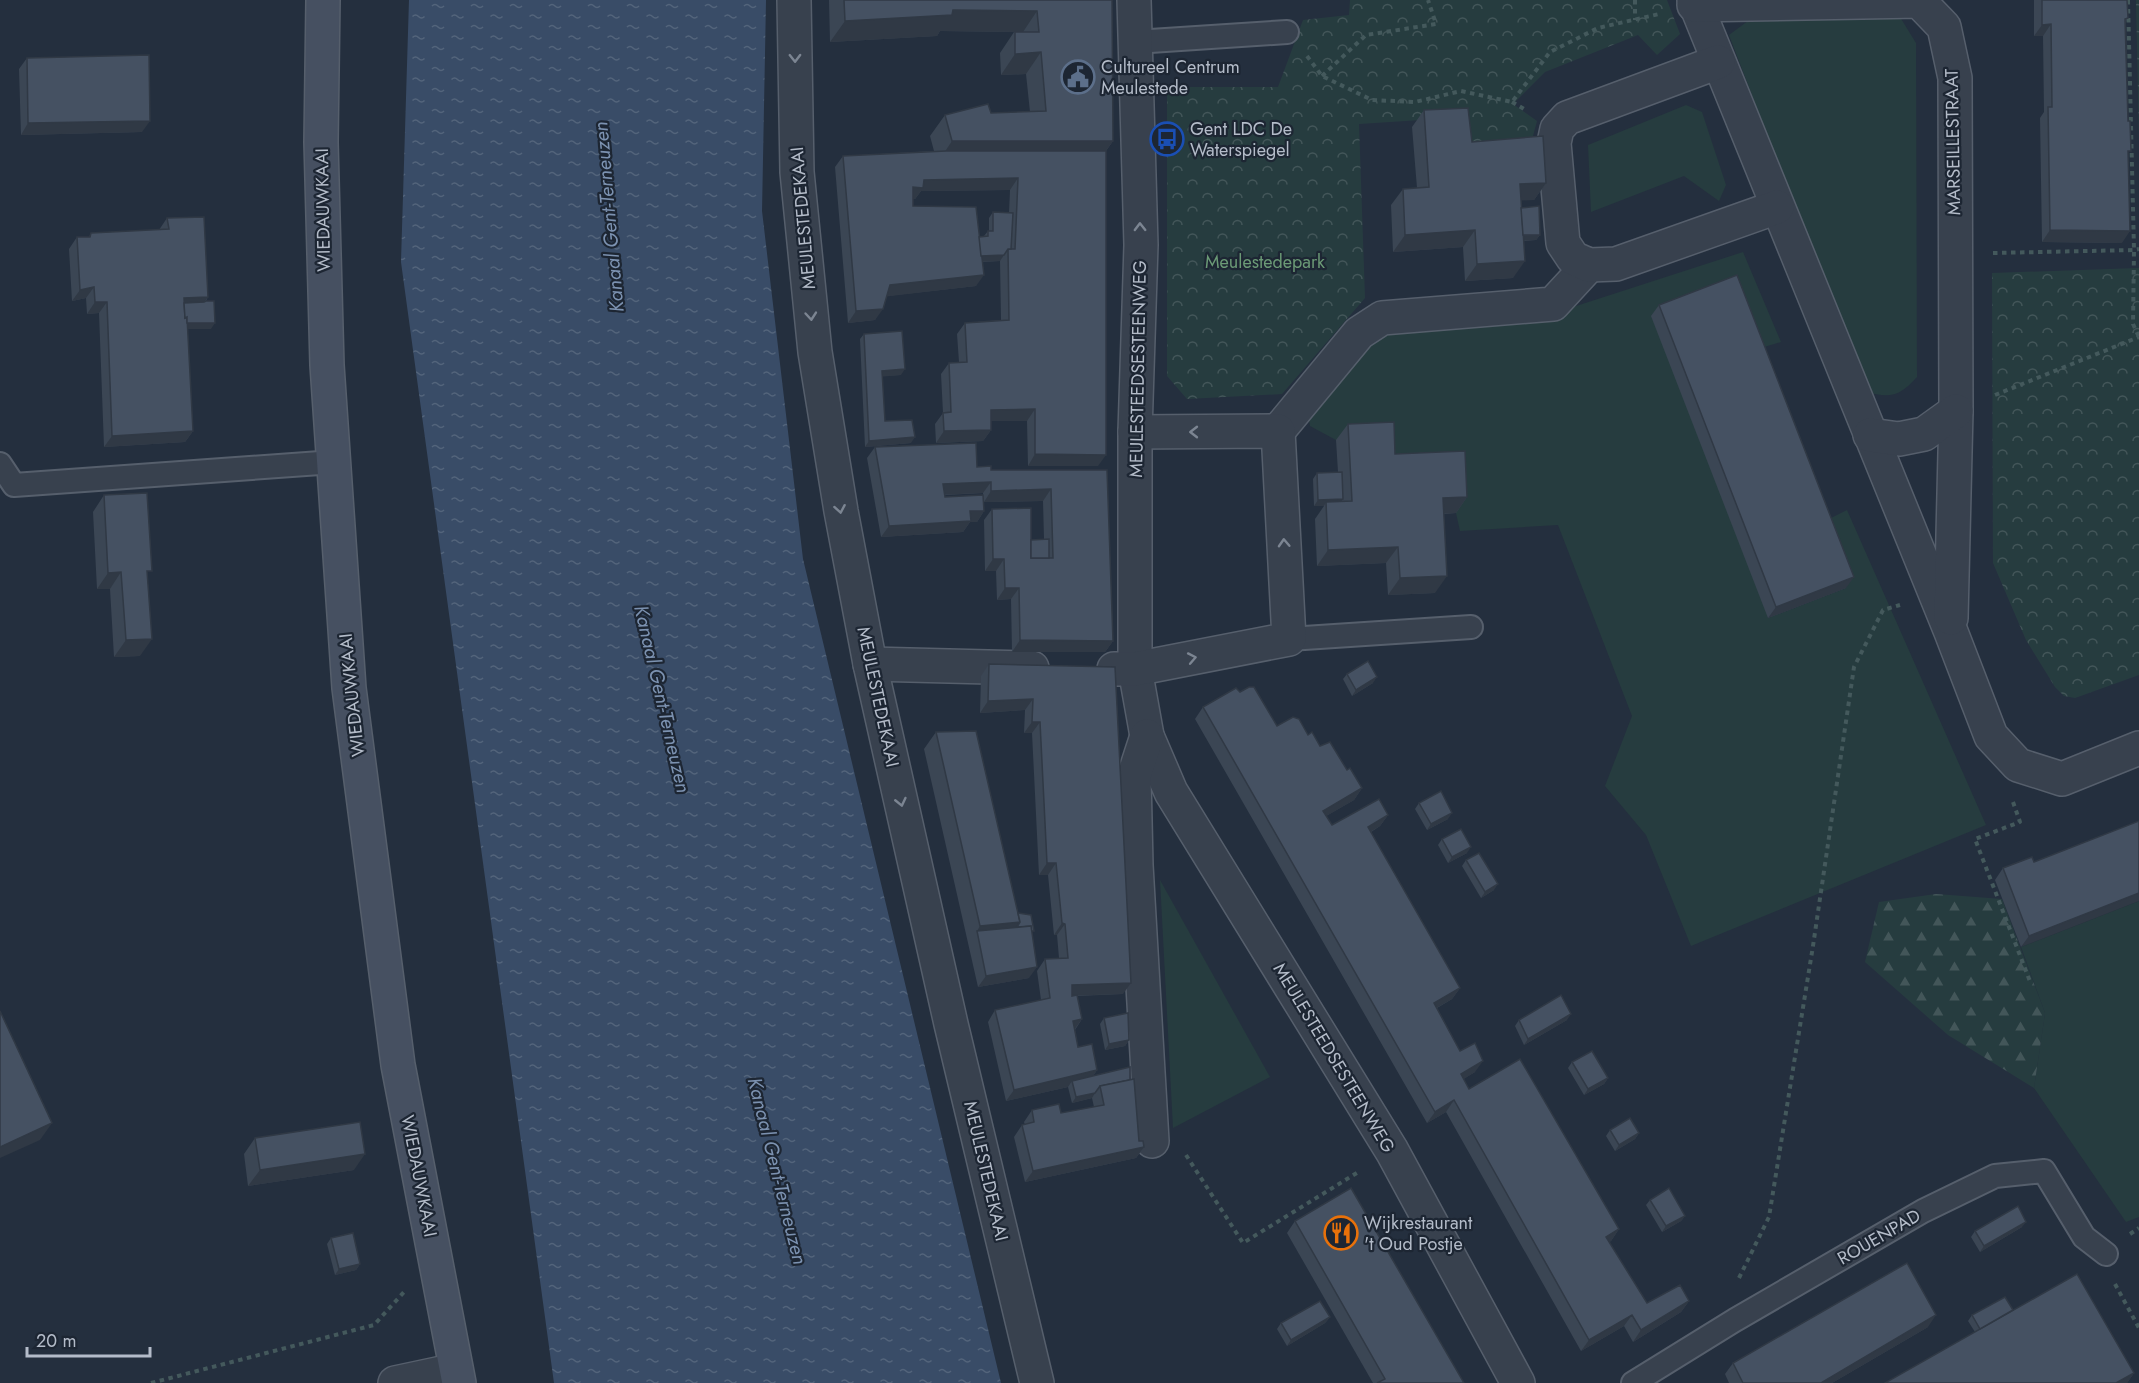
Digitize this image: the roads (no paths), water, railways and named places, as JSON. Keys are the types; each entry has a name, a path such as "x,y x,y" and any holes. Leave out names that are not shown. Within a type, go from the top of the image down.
{"main road":[{"name":"WIEDAUWKAAI","path":"323,0 321,142 327,365 351,700 398,1065 457,1376"}],"street":[{"name":"MEULESTEDEKAAI","path":"794,0 797,172 815,352 841,511 870,664 948,1012 1037,1383"},
{"name":"MEULESTEEDSESTEENWEG","path":"1134,0 1141,245 1135,432 1135,669 1147,736 1171,792 1392,1151 1518,1383"},
{"name":"MARSEILLESTRAAT","path":"1951,632 1956,411 1955,78 1944,27 1919,1 1694,2 1935,592 1991,736 2018,765 2062,779 2139,748"},
{"path":"1718,62 1567,118 1557,129 1554,143 1563,243 1573,258 1589,265 1616,264 1777,207"},
{"path":"870,664 1135,669 1289,639 1278,431 1359,333 1382,318 1553,304 1589,265"},
{"path":"1870,435 1899,439 1924,434 1956,411"},
{"path":"1135,432 1278,431"},
{"name":"MEULESTEEDSESTEENWEG","path":"1147,736 1134,776 1136,866 1152,1142"},
{"path":"395,1383 457,1376"}],"lane":[{"path":"1135,42 1287,32"},
{"path":"0,464 14,485 334,462"},
{"path":"1289,639 1471,627"},
{"name":"ROUENPAD","path":"1633,1383 1735,1320 1923,1211 1995,1176 2044,1172 2084,1237 2106,1254"}],"water":[{"name":"Kanaal Gent-Terneuzen","path":"409,0 766,0 762,211 803,559 1001,1383 554,1383 401,262"}],"place":[{"name":"Cultureel Centrum Meulestede","path":"1078,77"},
{"name":"Gent LDC De Waterspiegel","path":"1167,139"},
{"name":"Wijkrestaurant 't Oud Postje","path":"1341,1233"}],"park label":[{"name":"Meulestedepark","path":"1265,262"}]}
